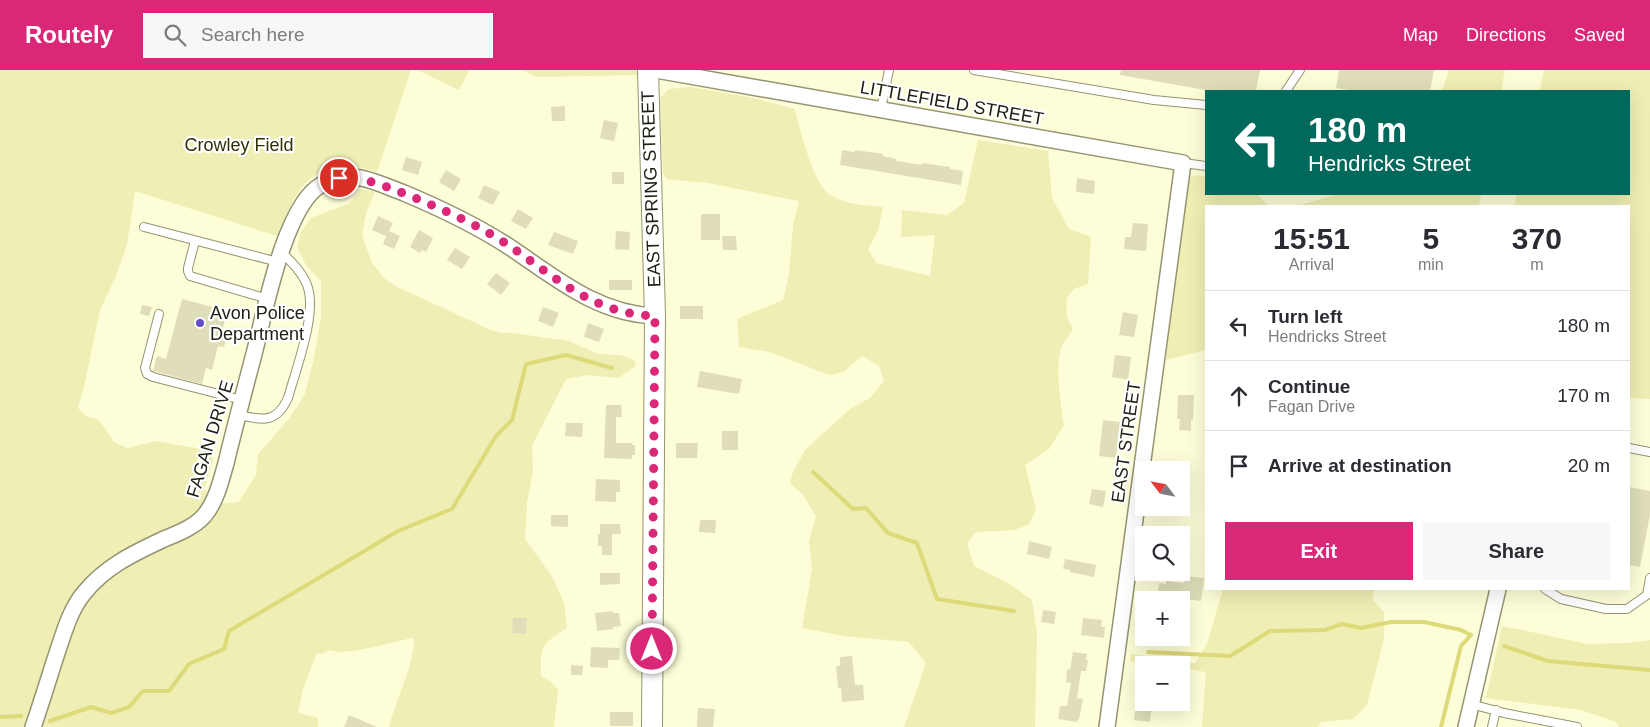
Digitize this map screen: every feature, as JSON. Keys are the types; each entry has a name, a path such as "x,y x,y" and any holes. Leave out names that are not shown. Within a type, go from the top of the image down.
{"main road":[{"name":"EAST SPRING STREET","path":"648,70 655,316 652,727"}],"street":[{"name":"LITTLEFIELD STREET","path":"656,70 1183,163"},
{"name":"EAST STREET","path":"1107,727 1183,163"},
{"name":"FAGAN DRIVE","path":"33,727 68,622 83,594 103,573 116,563 129,555 188,528 205,514 218,486 280,257 300,208 312,191 321,185 339,178 362,178 375,182 426,203 494,236 589,300 620,312 640,316 655,316"},
{"path":"1466,727 1498,590"}],"lane":[{"path":"881,109 888,70"},
{"path":"974,70 1154,100 1205,105"},
{"path":"1287,90 1300,70"},
{"path":"1183,163 1205,166"},
{"path":"144,227 195,241 280,257 295,266 307,284 310,295 309,319 288,398 283,408 277,415 269,419 259,419 240,408 147,374 145,368 159,314"},
{"path":"195,241 188,271 190,276 268,298"},
{"path":"1630,448 1650,452"},
{"path":"1547,590 1561,599 1606,609 1627,609 1647,595 1650,578"},
{"path":"1471,704 1537,723 1572,726"},
{"path":"1492,727 1496,710"}],"green space":[{"name":"Crowley Field","path":"0,70 411,70 377,172 358,167 337,168 327,170 309,179 298,192 277,236 135,191 127,245 115,278 100,310 78,408 86,416 99,420 114,442 127,448 156,441 212,451 213,461 204,489 221,504 239,502 256,475 258,454 289,419 305,394 314,358 321,317 321,282 306,265 297,247 301,232 311,218 350,203 360,189 375,192 366,213 362,235 372,263 385,279 395,286 491,330 569,341 598,354 621,355 634,360 636,366 618,378 588,375 566,379 532,446 533,470 527,503 525,539 553,578 564,603 567,628 547,642 541,658 541,676 551,682 558,690 554,727 389,727 408,671 414,638 347,652 329,650 321,654 317,653 303,689 298,713 318,718 318,727 0,727"},
{"path":"417,70 469,70 459,90"},
{"path":"522,70 639,70 639,75 536,77"},
{"path":"1449,70 1505,70 1501,90 1442,90"},
{"path":"1544,70 1650,70 1650,399 1630,398 1630,205 1514,205 1517,195 1630,195 1630,90 1540,90"},
{"path":"690,87 754,98 795,109 808,155 818,180 824,189 830,195 842,201 883,207 878,231 868,249 876,263 930,276 935,235 901,237 902,210 947,215 964,203 978,140 1048,151 1052,198 1069,229 1091,237 1088,284 1074,289 1066,299 1067,317 1073,329 1062,346 1059,363 1059,385 1064,425 1049,449 1025,465 1036,510 1029,524 1015,530 976,532 967,543 974,566 1008,583 1032,600 1037,633 1035,727 904,727 926,663 909,642 844,636 802,628 812,569 809,541 816,516 803,495 790,483 793,472 805,450 850,409 870,398 884,381 879,366 862,356 843,372 829,375 770,352 739,347 737,319 783,300 789,274 793,226 799,201 708,183 667,179 663,174 660,98 669,89"},
{"path":"1196,175 1205,177 1205,195 1258,195 1268,205 1205,205 1205,350 1166,360 1187,179"},
{"path":"1335,195 1481,195 1479,205 1300,205"},
{"path":"1223,590 1374,590 1373,600 1384,612 1384,639 1367,705 1353,719 1321,722 1318,727 1202,727 1206,672 1190,669 1190,662 1195,663 1207,644"},
{"path":"1502,626 1588,644 1628,643 1650,640 1650,727 1619,727 1616,722 1581,710 1486,698"},
{"path":"1131,654 1145,656 1135,656 1135,662 1130,661"}],"building":[{"path":"1121,70 1260,70 1256,90 1205,90 1120,75"},
{"path":"1339,70 1434,70 1430,90 1348,90 1336,88"},
{"path":"565,106 565,121 552,121 551,107"},
{"path":"604,120 618,123 614,141 600,138"},
{"path":"842,150 883,154 883,156 896,159 896,161 950,167 950,169 963,171 961,185 840,165"},
{"path":"406,157 422,162 418,175 402,170"},
{"path":"446,170 461,179 454,191 439,182"},
{"path":"612,172 624,172 624,184 612,184"},
{"path":"1077,178 1095,181 1094,194 1076,192"},
{"path":"484,185 500,192 493,205 478,198"},
{"path":"518,209 533,218 526,229 511,221"},
{"path":"701,214 720,214 720,240 701,240"},
{"path":"378,216 393,223 389,231 400,236 394,249 383,244 386,236 372,230"},
{"path":"1133,223 1148,224 1146,251 1124,249 1125,237 1131,237"},
{"path":"419,230 433,238 426,252 422,250 420,253 410,247"},
{"path":"616,231 630,232 629,250 615,249"},
{"path":"554,232 578,241 573,254 548,245"},
{"path":"722,236 736,236 737,250 723,250"},
{"path":"455,248 470,257 462,269 447,260"},
{"path":"496,273 510,283 501,295 487,284"},
{"path":"609,280 632,280 632,290 609,290"},
{"name":"Avon Police Department","path":"182,299 228,311 221,334 227,336 224,347 218,346 212,370 206,368 202,384 153,371 157,356 166,359"},
{"path":"142,305 152,307 149,316 140,314"},
{"path":"680,306 703,306 703,319 680,319"},
{"path":"543,307 559,313 553,327 538,321"},
{"path":"1123,312 1138,315 1134,337 1119,335"},
{"path":"588,323 604,329 599,342 584,337"},
{"path":"1115,355 1131,357 1128,380 1112,377"},
{"path":"700,371 742,379 739,394 697,387"},
{"path":"1178,395 1194,395 1191,431 1179,430 1180,419 1177,419"},
{"path":"606,405 621,405 622,417 616,417 616,443 632,443 632,445 635,445 635,455 632,455 632,459 604,458"},
{"path":"1103,420 1120,422 1116,458 1099,456"},
{"path":"566,423 583,423 582,437 565,436"},
{"path":"722,431 738,431 738,450 722,450"},
{"path":"676,443 698,443 697,458 676,458"},
{"path":"596,479 620,480 620,492 616,492 616,502 595,501"},
{"path":"1630,487 1650,491 1650,514 1640,567 1630,565"},
{"path":"1092,489 1106,491 1103,507 1089,504"},
{"path":"551,515 568,515 568,527 551,526"},
{"path":"700,520 716,520 715,533 699,532"},
{"path":"600,524 620,524 621,534 612,534 612,555 602,555 602,546 598,546"},
{"path":"1029,541 1052,547 1049,559 1027,554"},
{"path":"1065,559 1096,565 1094,577 1063,569"},
{"path":"600,573 620,573 620,584 600,585"},
{"path":"1190,577 1204,578 1201,601 1190,600 1190,591 1158,591 1159,583 1166,584 1166,581 1184,583 1184,581 1190,581"},
{"path":"1043,610 1056,612 1054,624 1041,622"},
{"path":"613,611 613,613 619,613 621,626 613,627 614,629 597,631 595,613"},
{"path":"513,618 527,618 526,634 512,633"},
{"path":"1083,618 1102,620 1101,627 1105,627 1104,638 1081,635"},
{"path":"591,647 620,648 619,660 608,660 608,668 590,667"},
{"path":"1073,652 1087,654 1086,660 1088,661 1086,671 1081,671 1077,698 1083,699 1077,722 1058,719 1060,706 1067,706 1071,683 1066,682 1067,669 1070,670"},
{"path":"852,656 855,685 863,685 864,700 842,702 841,688 838,688 836,666 840,666 840,657"},
{"path":"571,665 583,666 582,675 571,675"},
{"path":"698,708 715,709 713,727 697,727"},
{"path":"1135,711 1151,711 1150,722 1134,720"},
{"path":"610,712 633,712 633,726 610,726"},
{"path":"349,715 377,727 344,727"}],"waterway":[{"path":"50,721 91,707 111,713 129,707 143,691 169,691 189,664 224,649 229,631 398,531 452,509 496,436 512,420 526,364 566,355 612,368"},
{"path":"813,472 853,509 866,508 888,533 917,543 937,599 1014,611"},
{"path":"1148,652 1230,656 1270,631 1325,630 1342,624 1361,628 1391,622 1424,622 1461,630 1471,635 1461,646 1441,727"},
{"path":"1504,646 1548,661 1650,670"},
{"path":"0,717 21,716"}],"place":[{"name":"Avon Police Department","path":"200,323"}],"route":[{"path":"339,178 362,178 426,203 494,236 589,300 620,312 640,316 655,316 652,649"}]}
